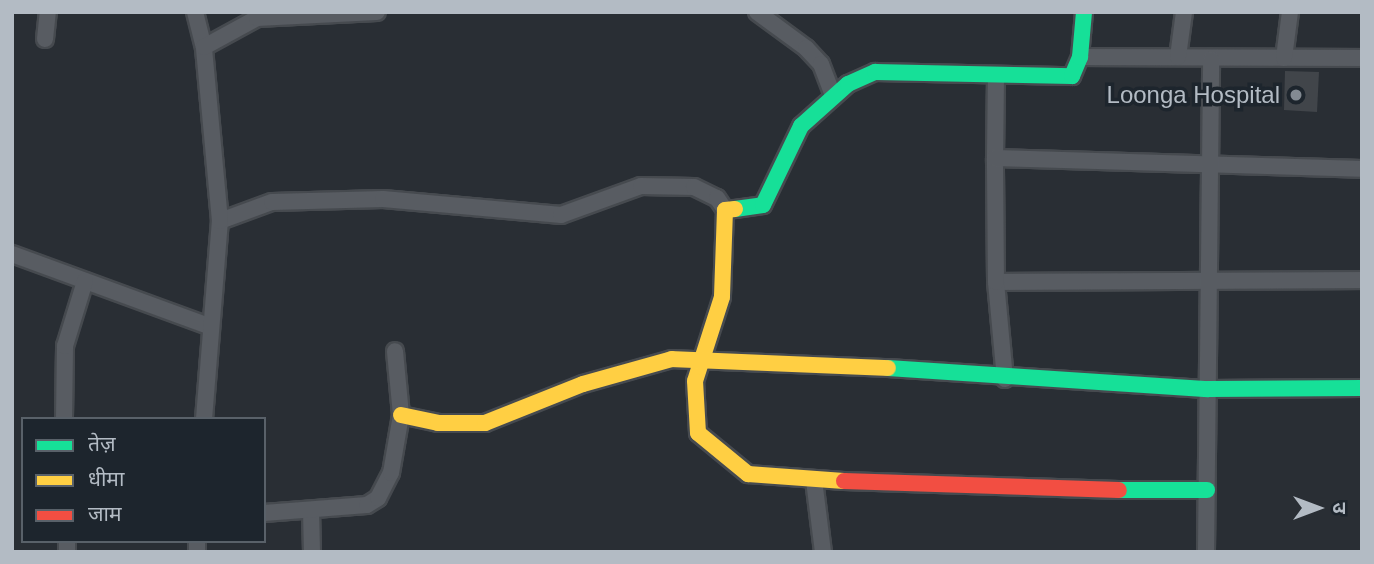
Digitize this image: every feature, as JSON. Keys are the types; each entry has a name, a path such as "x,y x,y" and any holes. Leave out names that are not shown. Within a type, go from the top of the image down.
{"street":[{"path":"45,39 48,12"},
{"path":"195,12 204,47 220,221 209,326 204,417"},
{"path":"204,47 257,15 377,12"},
{"path":"757,12 806,48 821,64 833,95"},
{"path":"725,210 763,205 789,144 833,95 860,76 875,72 1072,76 1080,57 1084,12"},
{"path":"1178,57 1184,12"},
{"path":"1284,58 1290,12"},
{"path":"1080,57 1362,58"},
{"path":"1206,552 1213,168 1211,59"},
{"path":"996,76 996,282 1005,379"},
{"path":"995,158 1213,168 1362,169"},
{"path":"220,221 272,201 383,199 561,215 641,186 694,187 717,198 725,210 722,297 698,362 695,405 703,440 748,474 814,480 1030,490 1207,490"},
{"path":"12,254 209,326"},
{"path":"996,282 1362,280"},
{"path":"64,417 62,364 85,281"},
{"path":"266,513 367,505 378,498 391,473 401,415 396,351"},
{"path":"401,415 439,423 485,424 640,366 672,359 698,362 846,364 1005,379 1208,389 1362,388"},
{"path":"814,480 823,552"},
{"path":"311,511 312,552"}],"building":[{"path":"1285,71 1319,72 1317,112 1284,110"}],"traffic: fast":[{"path":"735,209 763,205 801,126 848,84 875,72 1072,76 1080,57 1084,12"},
{"path":"888,368 1208,389 1362,388"},
{"path":"1119,490 1207,490"}],"traffic: slow":[{"path":"735,209 725,210 722,297 695,381 698,433 748,474 844,481"},
{"path":"401,415 438,423 485,423 583,384 672,359 888,368"}],"traffic: jam":[{"path":"844,481 1119,490"}],"place":[{"name":"Loonga Hospital","path":"1296,95"}]}
